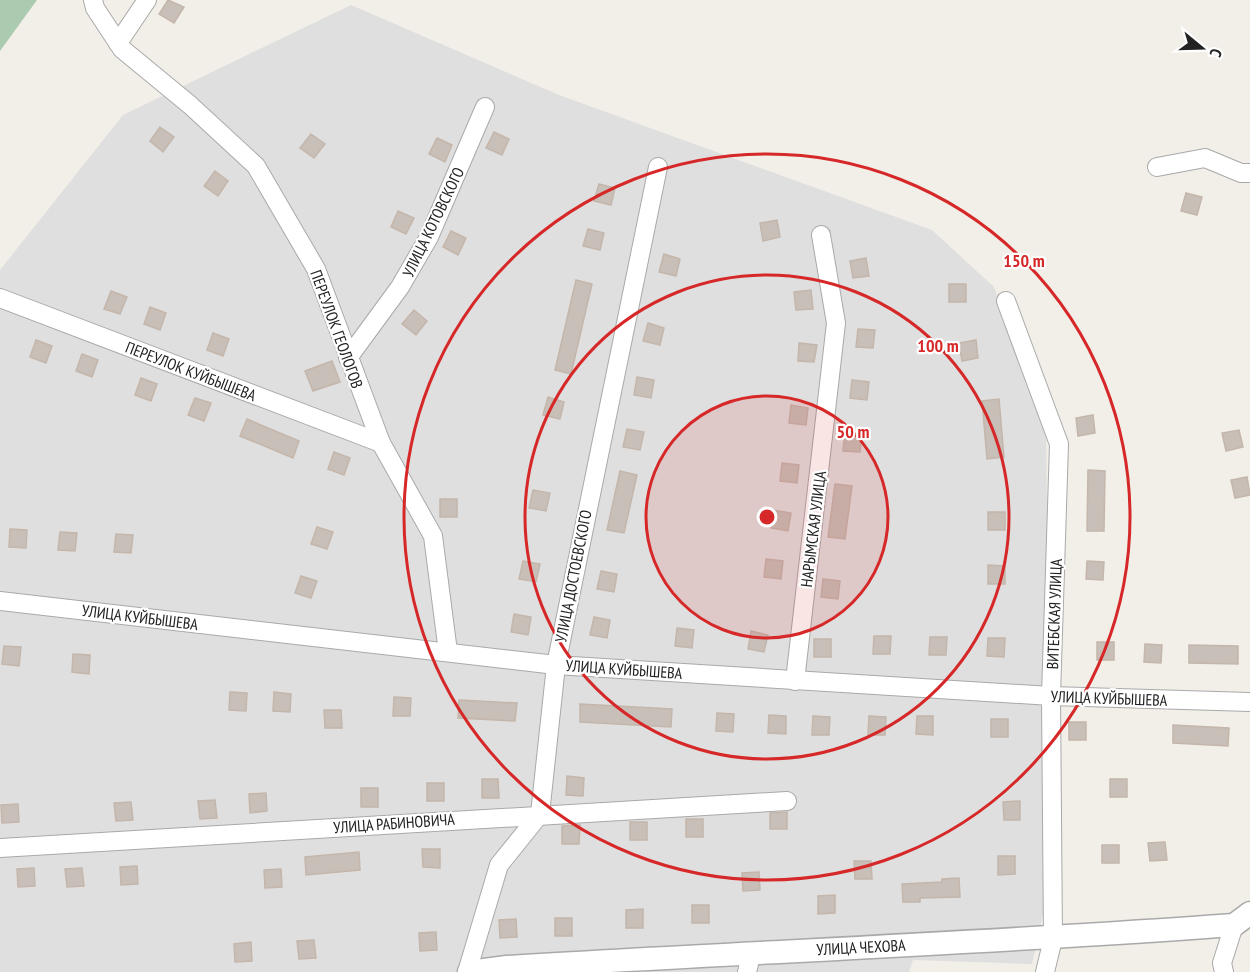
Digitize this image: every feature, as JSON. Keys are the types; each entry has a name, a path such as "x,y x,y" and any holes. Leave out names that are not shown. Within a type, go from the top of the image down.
{"street":[{"name":"ПЕРЕУЛОК ГЕОЛОГОВ","path":"93,0 95,8 118,43 256,166 316,269 381,443 433,536 448,652"},
{"path":"118,43 147,0"},
{"name":"УЛИЦА КОТОВСКОГО","path":"348,358 400,287 429,237 485,107"},
{"path":"1157,167 1205,158 1246,173"},
{"name":"УЛИЦА ДОСТОЕВСКОГО","path":"540,814 556,665 658,167"},
{"name":"НАРЫМСКАЯ УЛИЦА","path":"795,681 837,323 821,235"},
{"name":"ПЕРЕУЛОК КУЙБЫШЕВА","path":"0,298 381,443"},
{"name":"ВИТЕБСКАЯ УЛИЦА","path":"1006,301 1059,444 1051,696 1053,939 1045,972"},
{"name":"УЛИЦА КУЙБЫШЕВА","path":"0,601 556,665 1051,696 1250,702"},
{"name":"УЛИЦА РАБИНОВИЧА","path":"0,848 788,801"},
{"path":"468,972 499,865 540,814"},
{"path":"1224,972 1222,963 1242,919"},
{"name":"УЛИЦА ЧЕХОВА","path":"468,972 507,967 749,962 1053,939 1242,919"}],"shaded area":[{"path":"351,5 559,95 932,230 994,287 1046,424 1048,603 1043,915 1032,964 913,960 909,972 0,972 0,270 123,115"}],"green space":[{"path":"0,0 37,0 0,51"}],"building":[{"path":"168,0 184,7 174,23 159,14"},
{"path":"160,127 174,137 163,152 150,141"},
{"path":"494,132 509,139 502,155 486,148"},
{"path":"311,134 325,144 314,158 300,148"},
{"path":"437,138 452,145 445,162 429,154"},
{"path":"215,171 228,181 218,196 204,186"},
{"path":"599,184 615,188 611,205 594,201"},
{"path":"1186,193 1202,197 1197,215 1181,211"},
{"path":"398,211 414,218 406,234 391,227"},
{"path":"777,220 780,237 763,241 760,223"},
{"path":"588,229 604,233 600,250 583,246"},
{"path":"451,231 466,238 458,255 443,247"},
{"path":"664,254 680,259 676,276 659,272"},
{"path":"866,258 869,276 853,278 850,261"},
{"path":"576,280 592,284 571,374 555,370"},
{"path":"949,284 966,284 966,302 949,302"},
{"path":"811,290 813,309 796,310 794,292"},
{"path":"111,291 127,297 120,314 104,309"},
{"path":"150,307 166,313 160,330 144,324"},
{"path":"414,310 427,321 416,335 402,324"},
{"path":"648,323 664,328 660,345 643,341"},
{"path":"858,329 875,330 873,348 856,347"},
{"path":"213,333 229,339 223,356 207,350"},
{"path":"36,340 52,346 46,363 30,357"},
{"path":"976,340 978,358 962,361 959,343"},
{"path":"799,343 817,345 814,362 798,361"},
{"path":"82,354 98,360 92,377 76,371"},
{"path":"332,361 340,382 313,391 305,371"},
{"path":"637,377 654,380 651,398 634,395"},
{"path":"141,378 157,384 151,401 135,395"},
{"path":"852,380 869,382 867,400 850,398"},
{"path":"548,397 564,402 560,419 543,415"},
{"path":"195,398 211,403 204,421 188,415"},
{"path":"999,399 1004,457 987,459 982,401"},
{"path":"791,405 808,408 806,425 789,423"},
{"path":"1093,415 1095,433 1078,436 1076,418"},
{"path":"247,419 299,441 293,458 240,436"},
{"path":"627,429 644,432 640,450 623,447"},
{"path":"1239,430 1243,447 1226,451 1222,433"},
{"path":"845,432 862,434 860,452 843,451"},
{"path":"334,452 350,458 344,475 328,469"},
{"path":"782,463 799,465 797,483 780,481"},
{"path":"1088,470 1105,471 1104,531 1087,531"},
{"path":"620,471 637,475 624,533 607,530"},
{"path":"1247,477 1250,495 1235,498 1231,480"},
{"path":"835,484 852,486 845,539 828,537"},
{"path":"533,490 550,493 546,511 529,508"},
{"path":"440,499 457,499 457,517 440,517"},
{"path":"773,510 791,513 788,531 771,528"},
{"path":"988,512 1005,512 1005,530 988,530"},
{"path":"317,527 333,532 327,549 311,544"},
{"path":"10,529 27,530 26,548 9,547"},
{"path":"60,532 77,533 75,551 58,550"},
{"path":"116,534 133,535 131,553 114,552"},
{"path":"766,559 783,561 781,579 764,577"},
{"path":"523,561 540,564 536,582 519,579"},
{"path":"1087,561 1104,562 1103,580 1086,579"},
{"path":"988,565 1005,566 1005,584 988,584"},
{"path":"601,571 617,574 614,592 597,589"},
{"path":"301,576 317,581 311,598 295,593"},
{"path":"823,579 840,581 838,599 821,597"},
{"path":"514,614 531,617 528,635 511,632"},
{"path":"594,617 610,620 607,638 590,635"},
{"path":"677,628 694,630 692,648 675,646"},
{"path":"751,631 768,635 764,652 748,649"},
{"path":"874,636 891,636 890,654 873,654"},
{"path":"930,637 947,637 946,655 929,655"},
{"path":"988,638 1005,638 1004,657 987,656"},
{"path":"814,639 831,639 831,657 814,657"},
{"path":"1097,642 1114,642 1114,660 1097,660"},
{"path":"1145,644 1162,645 1161,663 1144,662"},
{"path":"1189,645 1238,646 1238,664 1189,663"},
{"path":"4,646 21,647 19,666 2,664"},
{"path":"73,654 90,655 89,674 72,672"},
{"path":"230,692 247,693 246,711 229,710"},
{"path":"274,692 291,694 290,712 273,711"},
{"path":"394,697 411,698 410,716 393,716"},
{"path":"459,700 517,703 515,721 458,718"},
{"path":"580,704 672,709 671,727 580,722"},
{"path":"324,710 341,710 342,728 325,728"},
{"path":"717,713 734,714 733,732 716,731"},
{"path":"769,715 786,716 786,734 768,733"},
{"path":"813,716 830,717 829,735 812,735"},
{"path":"869,716 886,717 885,735 868,735"},
{"path":"917,716 933,716 933,735 916,734"},
{"path":"991,719 1008,719 1008,737 991,737"},
{"path":"1069,722 1086,722 1086,740 1069,740"},
{"path":"1173,725 1229,728 1228,746 1173,743"},
{"path":"567,776 584,778 583,796 566,795"},
{"path":"482,779 498,779 499,798 482,798"},
{"path":"1110,779 1127,779 1127,797 1110,797"},
{"path":"427,783 444,783 444,801 427,801"},
{"path":"361,788 378,788 378,807 361,807"},
{"path":"266,793 267,811 250,813 249,794"},
{"path":"215,800 217,818 200,819 198,801"},
{"path":"1020,801 1020,820 1004,820 1003,802"},
{"path":"131,802 133,820 116,821 114,803"},
{"path":"18,804 19,822 2,823 1,805"},
{"path":"787,812 787,829 770,829 770,813"},
{"path":"686,819 703,819 703,837 686,837"},
{"path":"630,822 647,822 647,840 630,840"},
{"path":"580,825 579,844 562,844 562,826"},
{"path":"1165,842 1167,860 1150,861 1148,843"},
{"path":"1102,845 1119,845 1119,863 1102,863"},
{"path":"422,849 440,849 440,868 423,867"},
{"path":"359,852 360,870 306,875 305,857"},
{"path":"998,856 1015,856 1015,874 998,875"},
{"path":"854,861 871,861 872,879 855,879"},
{"path":"137,866 138,884 121,885 120,867"},
{"path":"34,868 35,886 18,887 17,869"},
{"path":"82,868 84,886 67,887 65,869"},
{"path":"281,869 282,887 265,888 264,870"},
{"path":"759,872 760,890 743,891 742,873"},
{"path":"959,878 960,897 920,898 920,902 903,902 902,884 942,882 942,879"},
{"path":"835,895 835,913 818,914 818,896"},
{"path":"692,905 709,905 709,923 692,923"},
{"path":"643,909 643,928 626,928 626,910"},
{"path":"555,918 572,918 572,936 555,936"},
{"path":"516,919 517,937 500,938 499,920"},
{"path":"436,932 437,950 420,951 419,933"},
{"path":"314,940 316,958 299,959 297,941"},
{"path":"251,942 252,961 235,962 234,944"}]}
